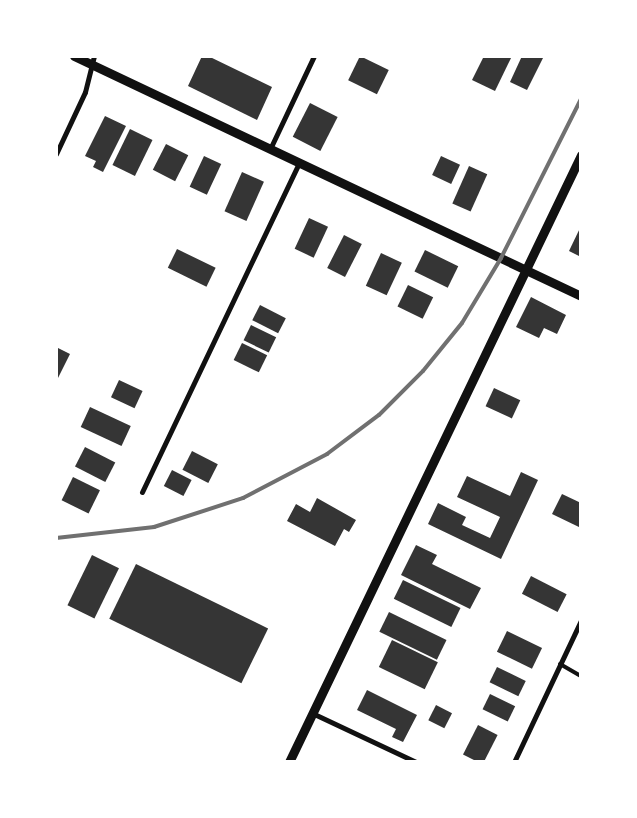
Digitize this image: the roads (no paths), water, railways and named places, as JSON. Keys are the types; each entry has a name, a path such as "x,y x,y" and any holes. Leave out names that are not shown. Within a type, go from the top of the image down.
{"street":[{"path":"74,56 93,60 299,163 581,296"},
{"path":"270,148 314,56"},
{"path":"56,154 85,92 93,60"},
{"path":"289,762 581,155"},
{"path":"142,492 299,163"},
{"path":"514,762 581,620"},
{"path":"312,712 416,762"}],"lane":[{"path":"560,664 581,676"}],"railway":[{"path":"56,538 154,527 243,498 327,454 379,415 423,371 462,323 501,258 581,99"}]}
